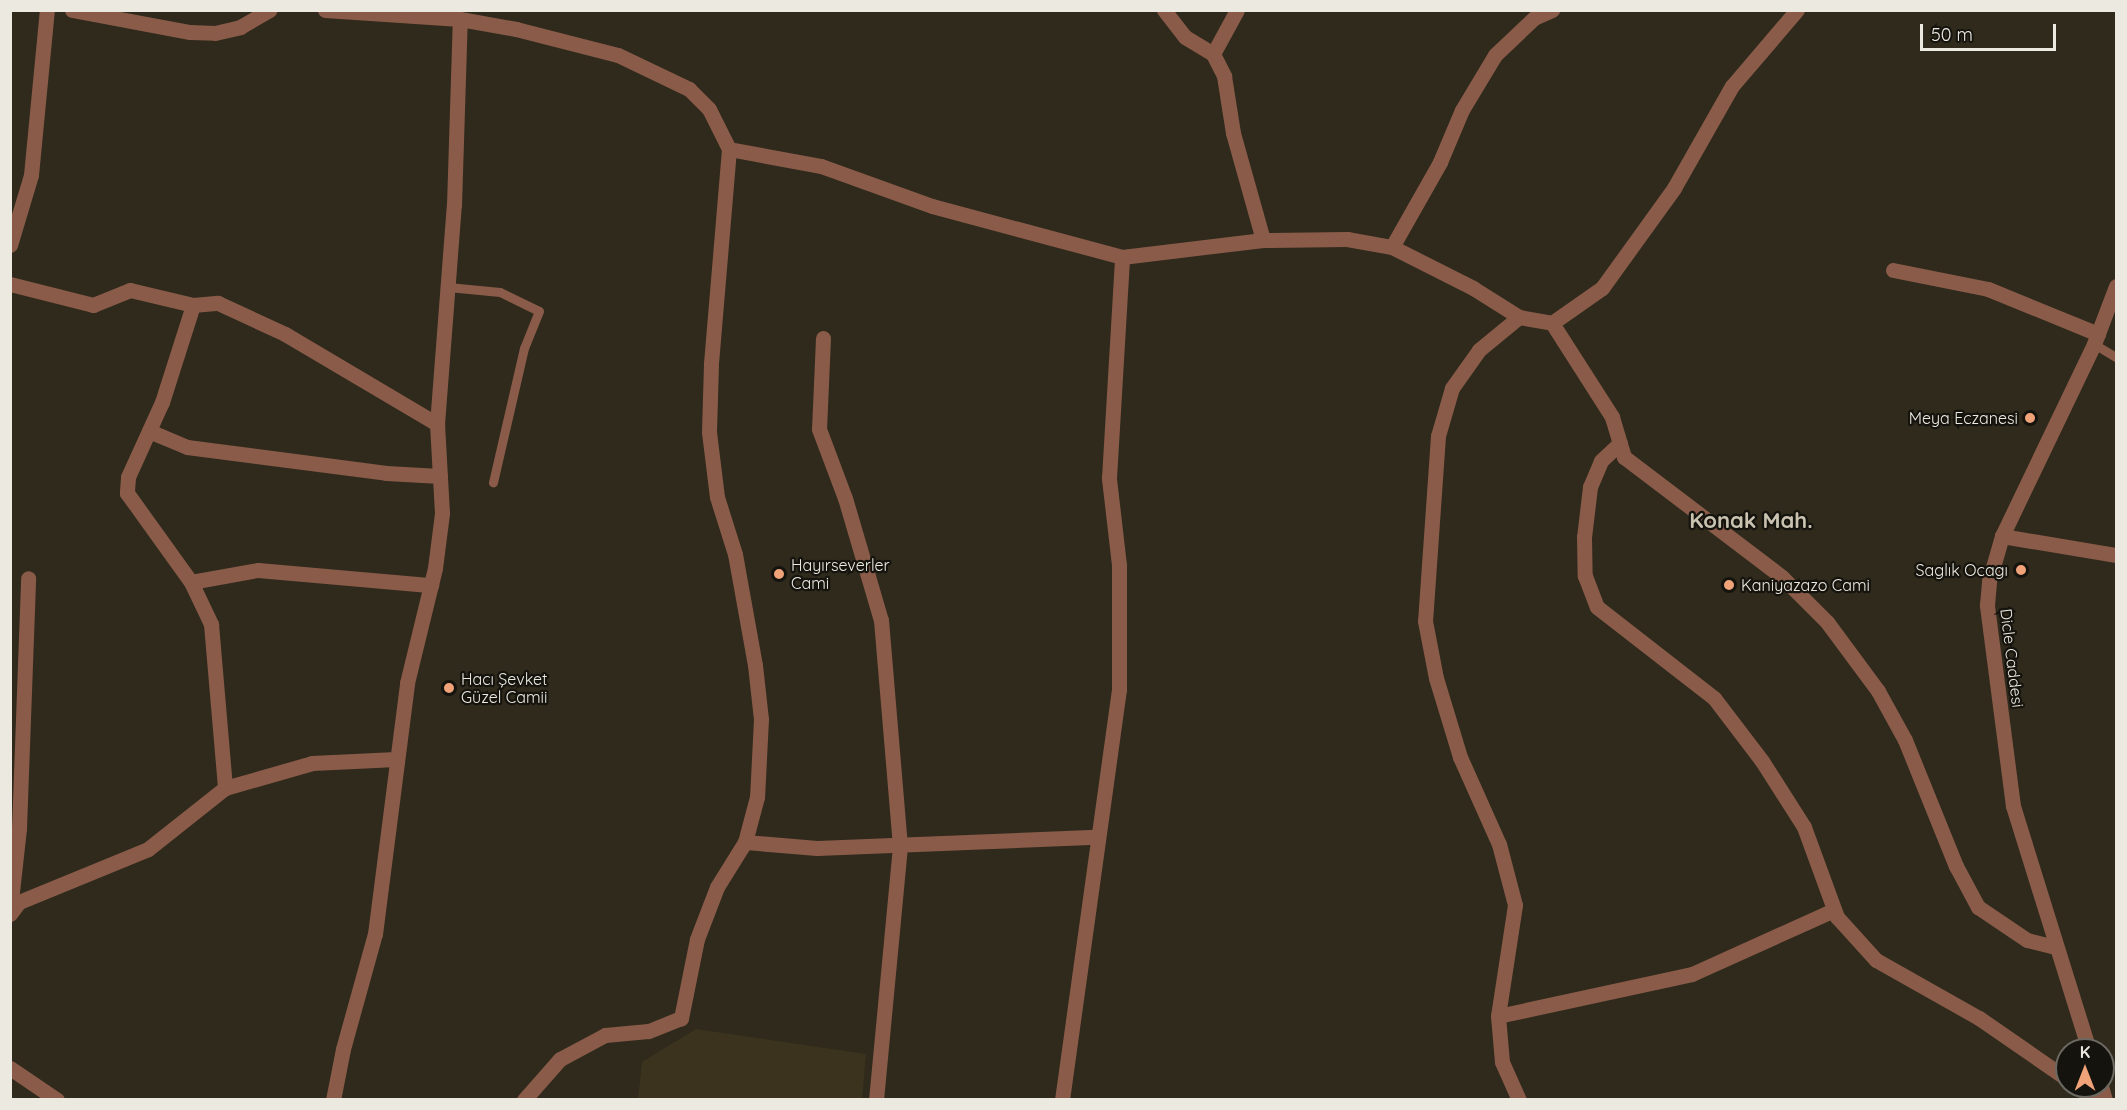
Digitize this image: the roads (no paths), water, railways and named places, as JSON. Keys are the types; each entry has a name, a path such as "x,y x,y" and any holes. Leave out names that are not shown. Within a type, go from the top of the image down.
{"street":[{"path":"10,245 31,175 47,10"},
{"path":"72,10 190,32 215,33 240,27 269,10"},
{"path":"326,10 460,19 576,43 659,73 688,88 709,109 729,149 711,364 709,432 717,497 735,554 761,719 757,797 745,842 717,886 697,939 681,1018 648,1031 605,1035 560,1059 524,1100"},
{"path":"1164,10 1185,37 1213,54 1224,76 1233,133 1263,240"},
{"path":"1213,54 1237,10"},
{"path":"1392,247 1413,214 1462,110 1490,64 1530,14 1552,10"},
{"path":"729,149 821,166 932,206 1122,257 1263,240 1347,239 1392,247 1463,282 1519,317 1552,323 1602,288 1674,188 1732,86 1797,10"},
{"path":"333,1100 343,1048 375,934 407,683 430,585 442,513 437,424 448,287 460,19"},
{"path":"1062,1100 1096,837 1119,690 1119,565 1109,478 1122,257"},
{"path":"1893,270 1988,289 2096,339"},
{"path":"10,284 93,305 130,290 193,305 218,303 285,334 437,424"},
{"name":"Dicle Caddesi","path":"2085,1038 2013,806 1987,605 1989,581 2002,536 2096,339 2116,286"},
{"path":"193,305 149,431 128,477 127,493 192,582 211,624 225,788"},
{"path":"1519,317 1479,350 1452,388 1438,436 1425,621 1436,678 1460,757 1499,844 1515,905 1498,1016 1502,1062 1519,1100"},
{"path":"1552,323 1611,417 1624,457 1782,577 1827,622 1878,691 1905,740 1956,866 1978,907 2027,940 2056,947"},
{"path":"823,338 819,429 845,498 881,620 900,846 876,1100"},
{"path":"149,431 187,447 387,473 440,476"},
{"path":"1620,443 1601,461 1590,487 1584,537 1585,576 1597,607 1721,707 1762,761 1804,827 1834,910 1876,960 1999,1030 2055,1070"},
{"path":"2002,536 2116,555"},
{"path":"192,582 258,570 430,585"},
{"path":"10,910 19,828 28,578"},
{"path":"10,914 19,902 148,849 225,788 312,763 396,759"},
{"path":"745,842 817,848 1096,837"},
{"path":"1498,1016 1692,974 1834,910"},
{"path":"10,1068 57,1100"}],"lane":[{"path":"448,287 500,292 539,311 524,348 493,482"},
{"path":"2096,339 2116,357"}],"place":[{"name":"Meya Eczanesi","path":"2030,418"},
{"name":"Saglık Ocagı","path":"2021,570"},
{"name":"Hayırseverler Cami","path":"779,574"},
{"name":"Kaniyazazo Cami","path":"1729,585"},
{"name":"Hacı Şevket Güzel Camii","path":"449,688"}],"district":[{"name":"Konak Mah.","path":"1751,521"}]}
